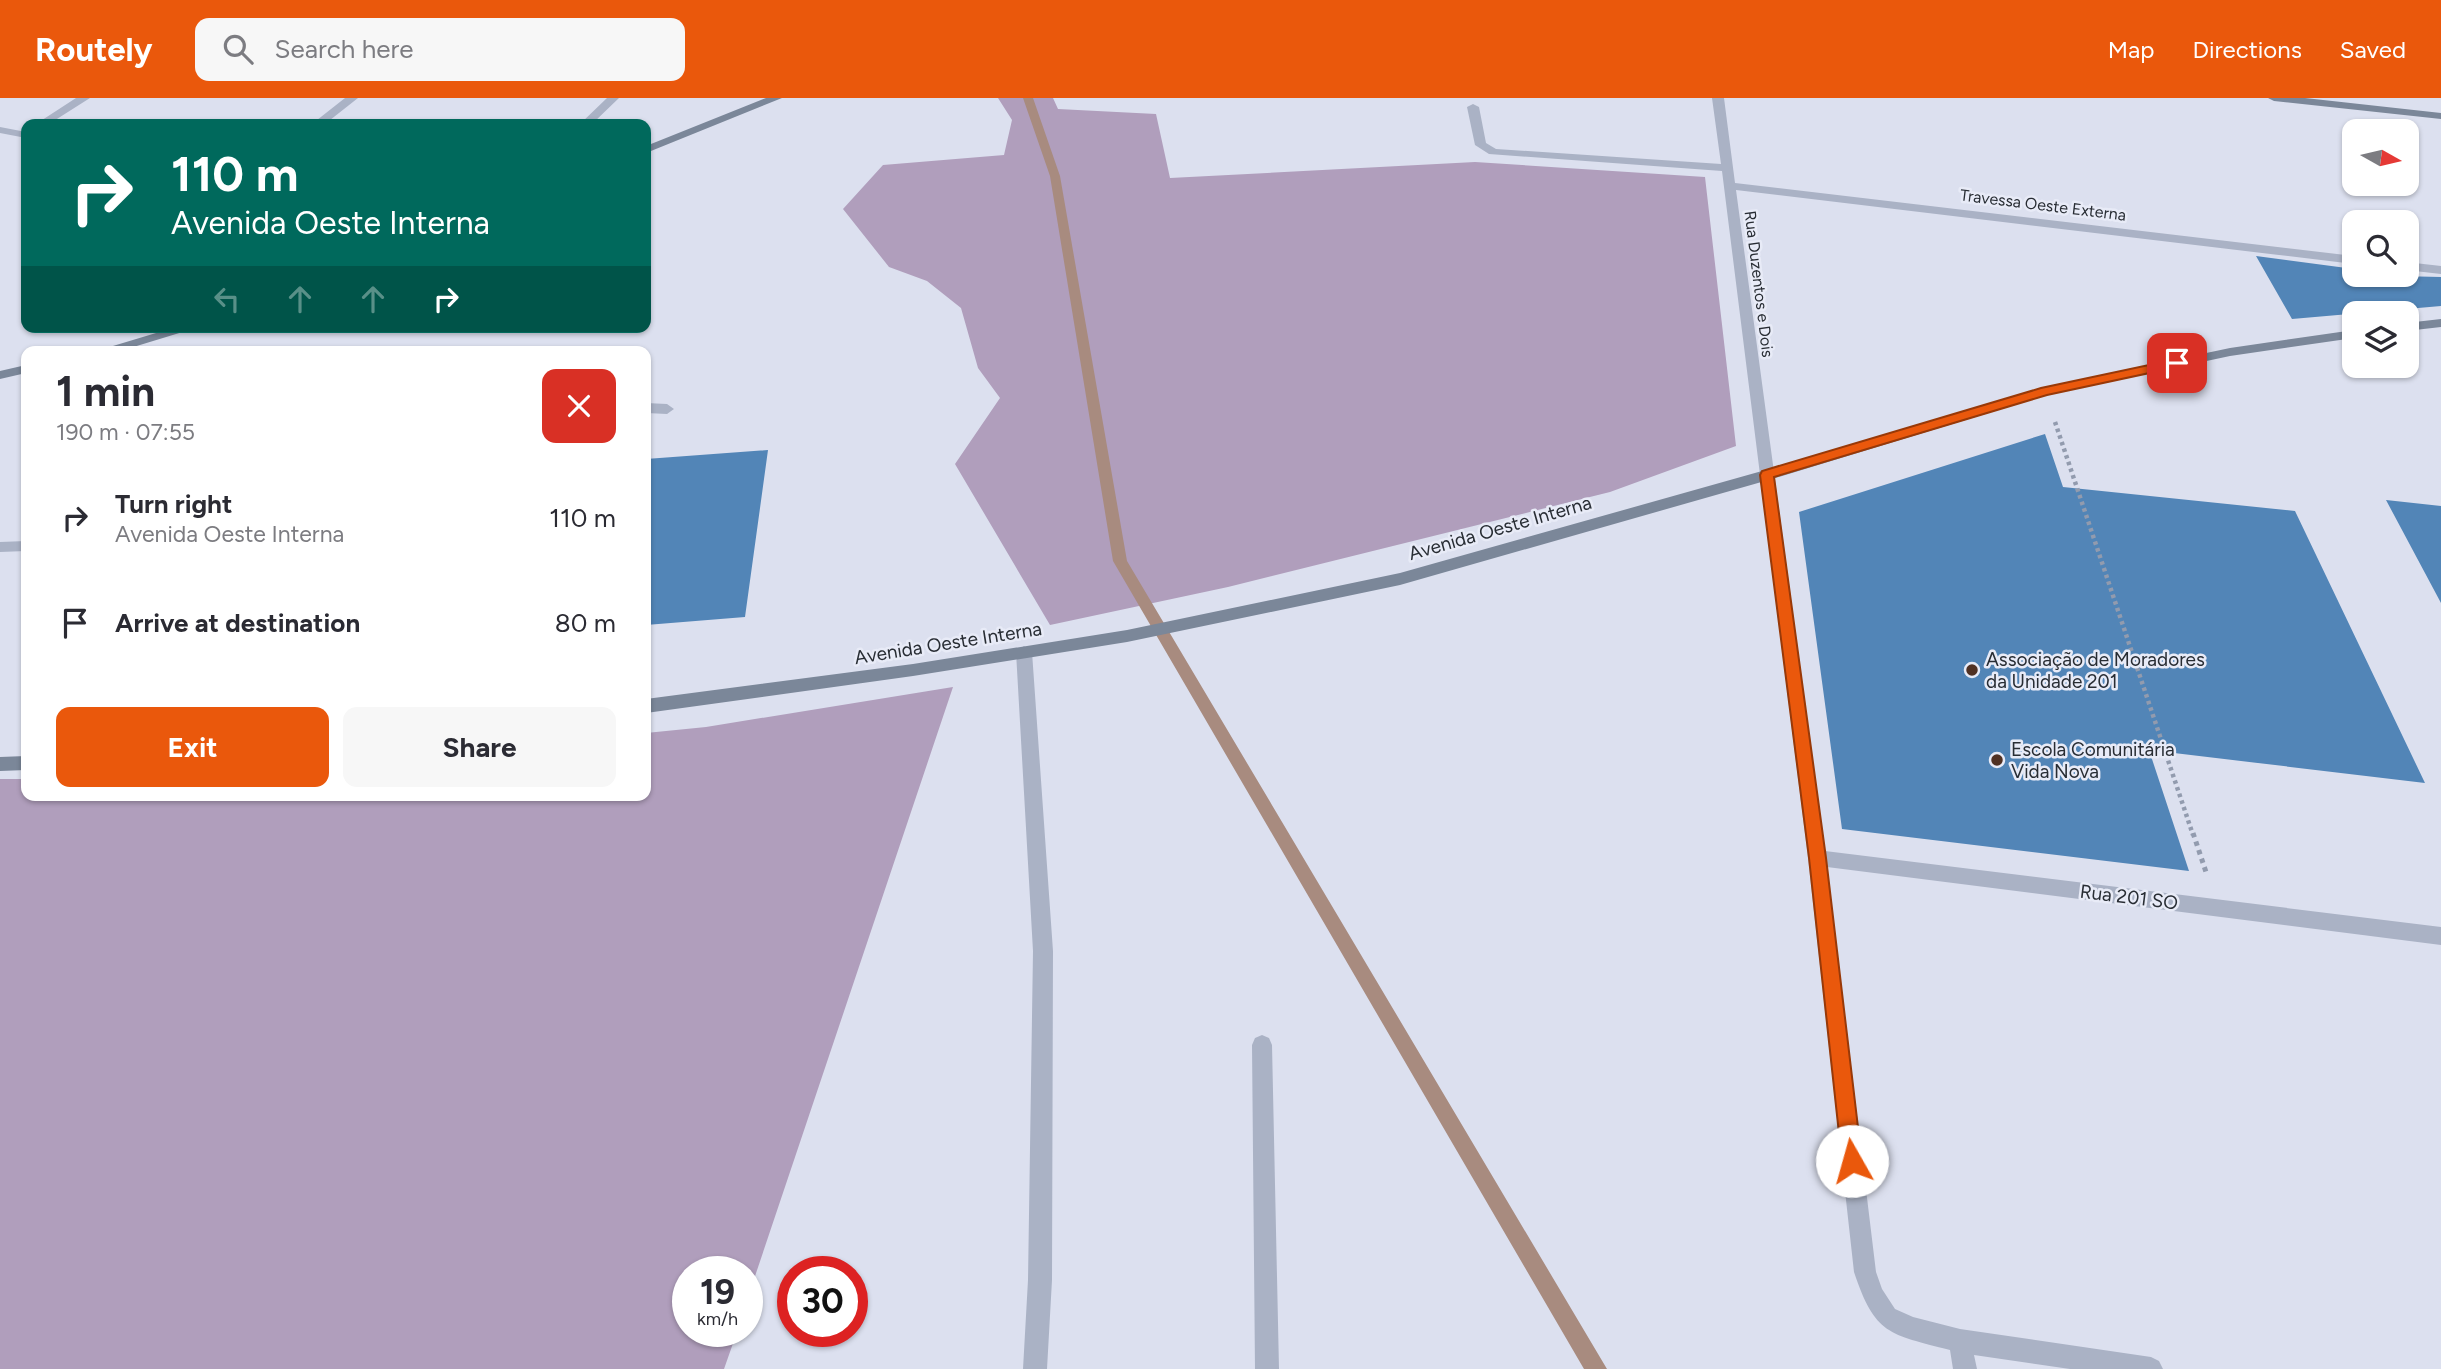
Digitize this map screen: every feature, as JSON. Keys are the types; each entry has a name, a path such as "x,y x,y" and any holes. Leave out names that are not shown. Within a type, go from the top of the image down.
{"street":[{"path":"50,119 84,98"},
{"path":"325,119 352,98"},
{"path":"591,119 614,98"},
{"path":"651,148 763,100 776,98"},
{"name":"Rua Duzentos e Dois","path":"1718,98 1817,858 1865,1272 1873,1295 1887,1317 1911,1328 1960,1341 2151,1369"},
{"path":"2274,98 2441,117"},
{"path":"1473,107 1481,145 1493,152 1727,168"},
{"path":"0,130 21,134"},
{"name":"Travessa Oeste Externa","path":"1729,186 2342,259"},
{"path":"2419,267 2441,270"},
{"path":"2419,326 2441,323"},
{"path":"122,346 170,333"},
{"name":"Avenida Oeste Interna","path":"651,705 900,672 1126,636 1400,579 1767,475 2045,391 2230,352 2342,336"},
{"path":"0,374 21,370"},
{"path":"651,408 667,409"},
{"path":"0,547 21,546"},
{"path":"1024,652 1043,951 1040,1280 1035,1369"},
{"path":"0,764 21,763"},
{"name":"Rua 201 SO","path":"1817,858 2441,936"},
{"path":"1262,1045 1267,1369"},
{"path":"1960,1341 1965,1369"}],"path":[{"path":"2045,391 2218,908"}],"shaded area":[{"path":"998,98 1053,98 1058,109 1156,114 1170,178 1475,162 1705,177 1736,446 1610,492 1228,587 1050,625 955,464 1000,398 978,368 961,308 927,281 889,267 843,209 883,165 1004,155 1012,120"},
{"path":"953,687 762,1256 672,1256 672,1347 732,1347 724,1369 0,1369 0,779 21,779 21,801 651,801 651,732 706,727"}],"building":[{"path":"2256,256 2342,267 2342,287 2419,287 2419,276 2441,277 2441,306 2419,308 2419,301 2342,301 2342,315 2292,319"},
{"name":"Associação de Moradores da Unidade 201","path":"2045,434 2063,487 2295,511 2425,783 2149,750 2189,871 1842,829 1799,512"},
{"path":"768,450 745,617 651,625 651,459"},
{"path":"2386,500 2441,506 2441,603"}],"waterway":[{"path":"1028,98 1055,176 1120,561 1596,1369"}],"place":[{"name":"Associação de Moradores da Unidade 201","path":"1972,670"},
{"name":"Escola Comunitária Vida Nova","path":"1997,760"}],"route":[{"path":"1852,1161 1817,858 1767,475 2045,391 2177,363"}]}
